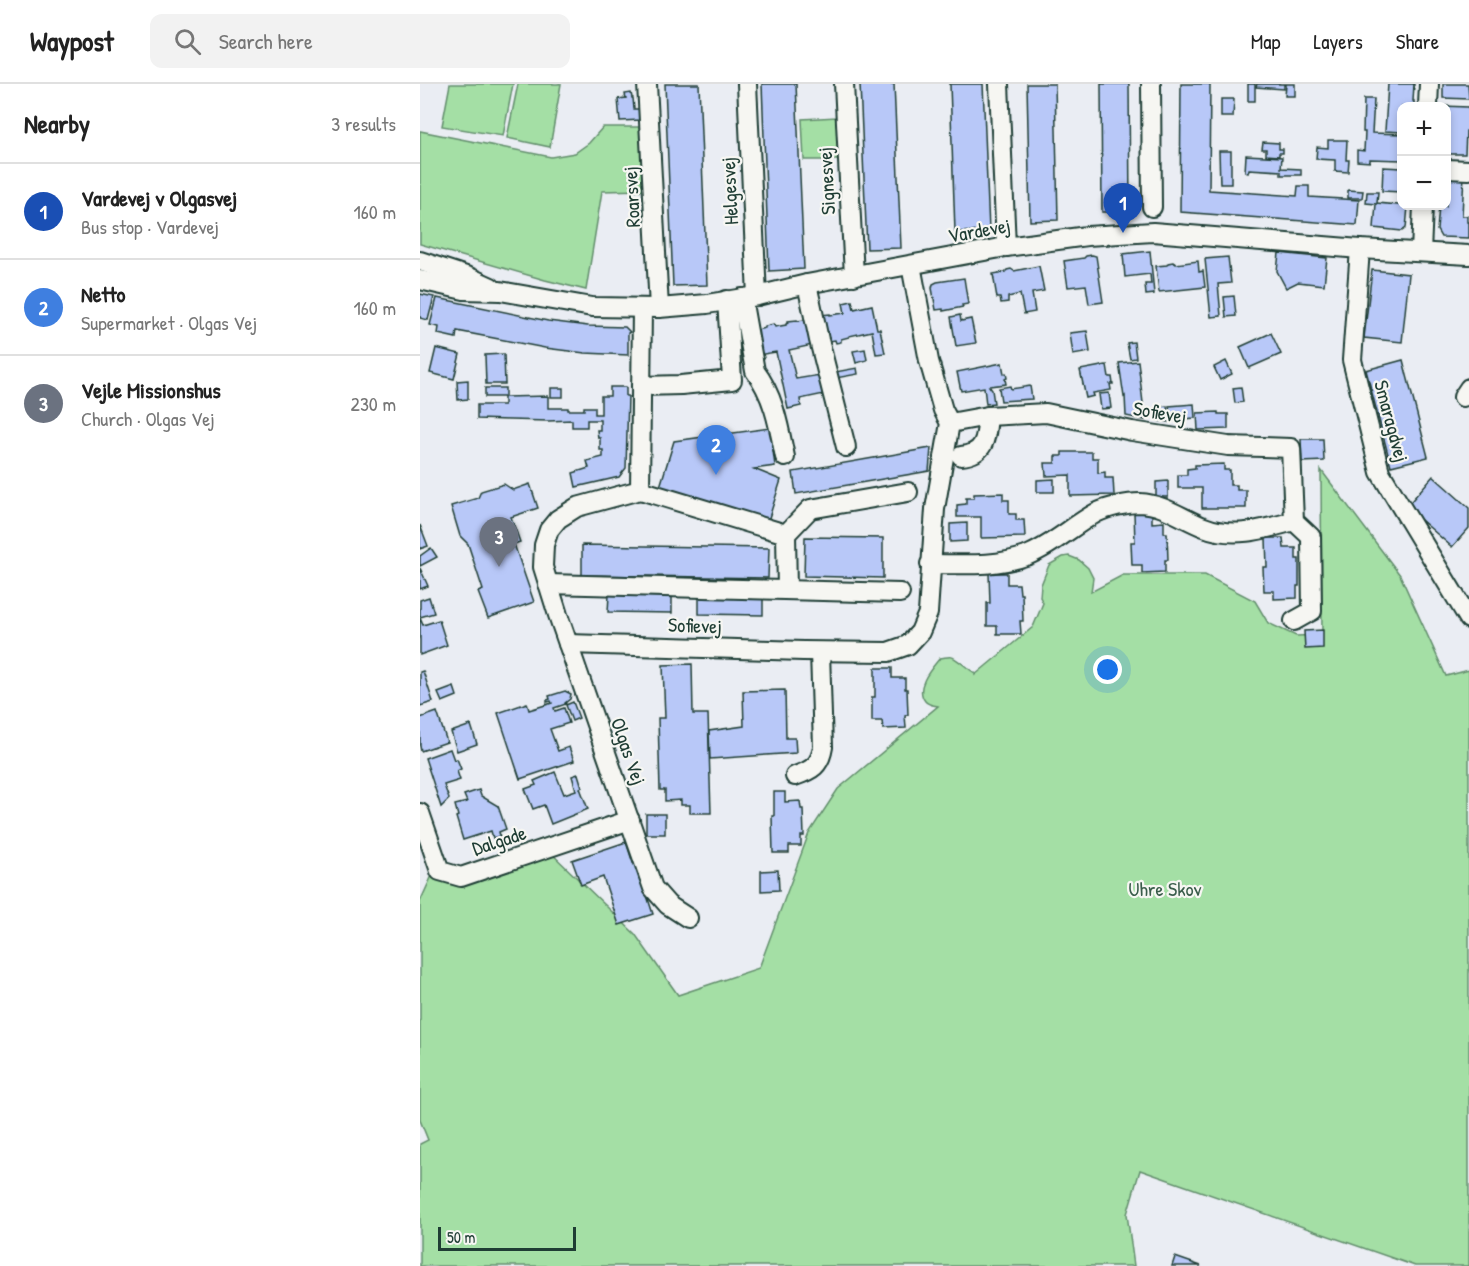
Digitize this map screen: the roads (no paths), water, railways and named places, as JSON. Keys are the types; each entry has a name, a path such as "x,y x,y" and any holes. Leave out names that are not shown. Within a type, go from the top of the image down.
{"street":[{"name":"Roarsvej","path":"648,84 650,309"},
{"name":"Helgesvej","path":"742,298 747,84"},
{"name":"Signesvej","path":"844,84 854,276"},
{"path":"999,84 1006,247"},
{"path":"1151,84 1152,207"},
{"path":"1428,102 1429,84"},
{"path":"1451,169 1469,170"},
{"path":"1421,252 1424,210"},
{"name":"Vardevej","path":"420,280 464,290 500,291 592,307 650,309 742,298 1006,247 1087,236 1153,232 1360,249 1469,255"},
{"name":"Smaragdvej","path":"1360,249 1352,360 1380,472 1469,619"},
{"name":"Vardevej","path":"420,261 469,277 500,291"},
{"path":"911,265 929,361 943,410 950,423"},
{"path":"807,284 846,447"},
{"path":"641,386 732,380 742,298"},
{"path":"742,298 755,370 775,410 785,457"},
{"path":"650,309 641,386 640,490 786,534"},
{"name":"Sofievej","path":"568,644 820,652 888,652 908,645 920,632 928,613 935,509 950,423 988,416 1046,413 1132,431 1228,446 1291,448 1294,521"},
{"path":"961,456 968,456 980,448 986,436 988,416"},
{"name":"Olgas Vej","path":"640,490 577,507 558,519 549,530 544,544 543,567 653,888 668,905 688,918"},
{"path":"787,590 786,534 810,509 908,492"},
{"path":"930,564 1005,562 1042,548 1098,512 1117,506 1141,503 1164,507 1206,528 1229,533 1255,531 1294,521 1311,537 1312,611 1294,621"},
{"path":"548,584 900,593"},
{"path":"795,776 807,772 821,758 823,747 820,652"},
{"name":"Dalgade","path":"420,813 428,858 440,871 461,877 630,820"}],"place":[{"name":"Vardevej v Olgasvej","path":"1123,233"},
{"name":"Netto","path":"716,475"},
{"name":"Vejle Missionshus","path":"499,567"}],"park label":[{"name":"Uhre Skov","path":"1165,888"}]}
